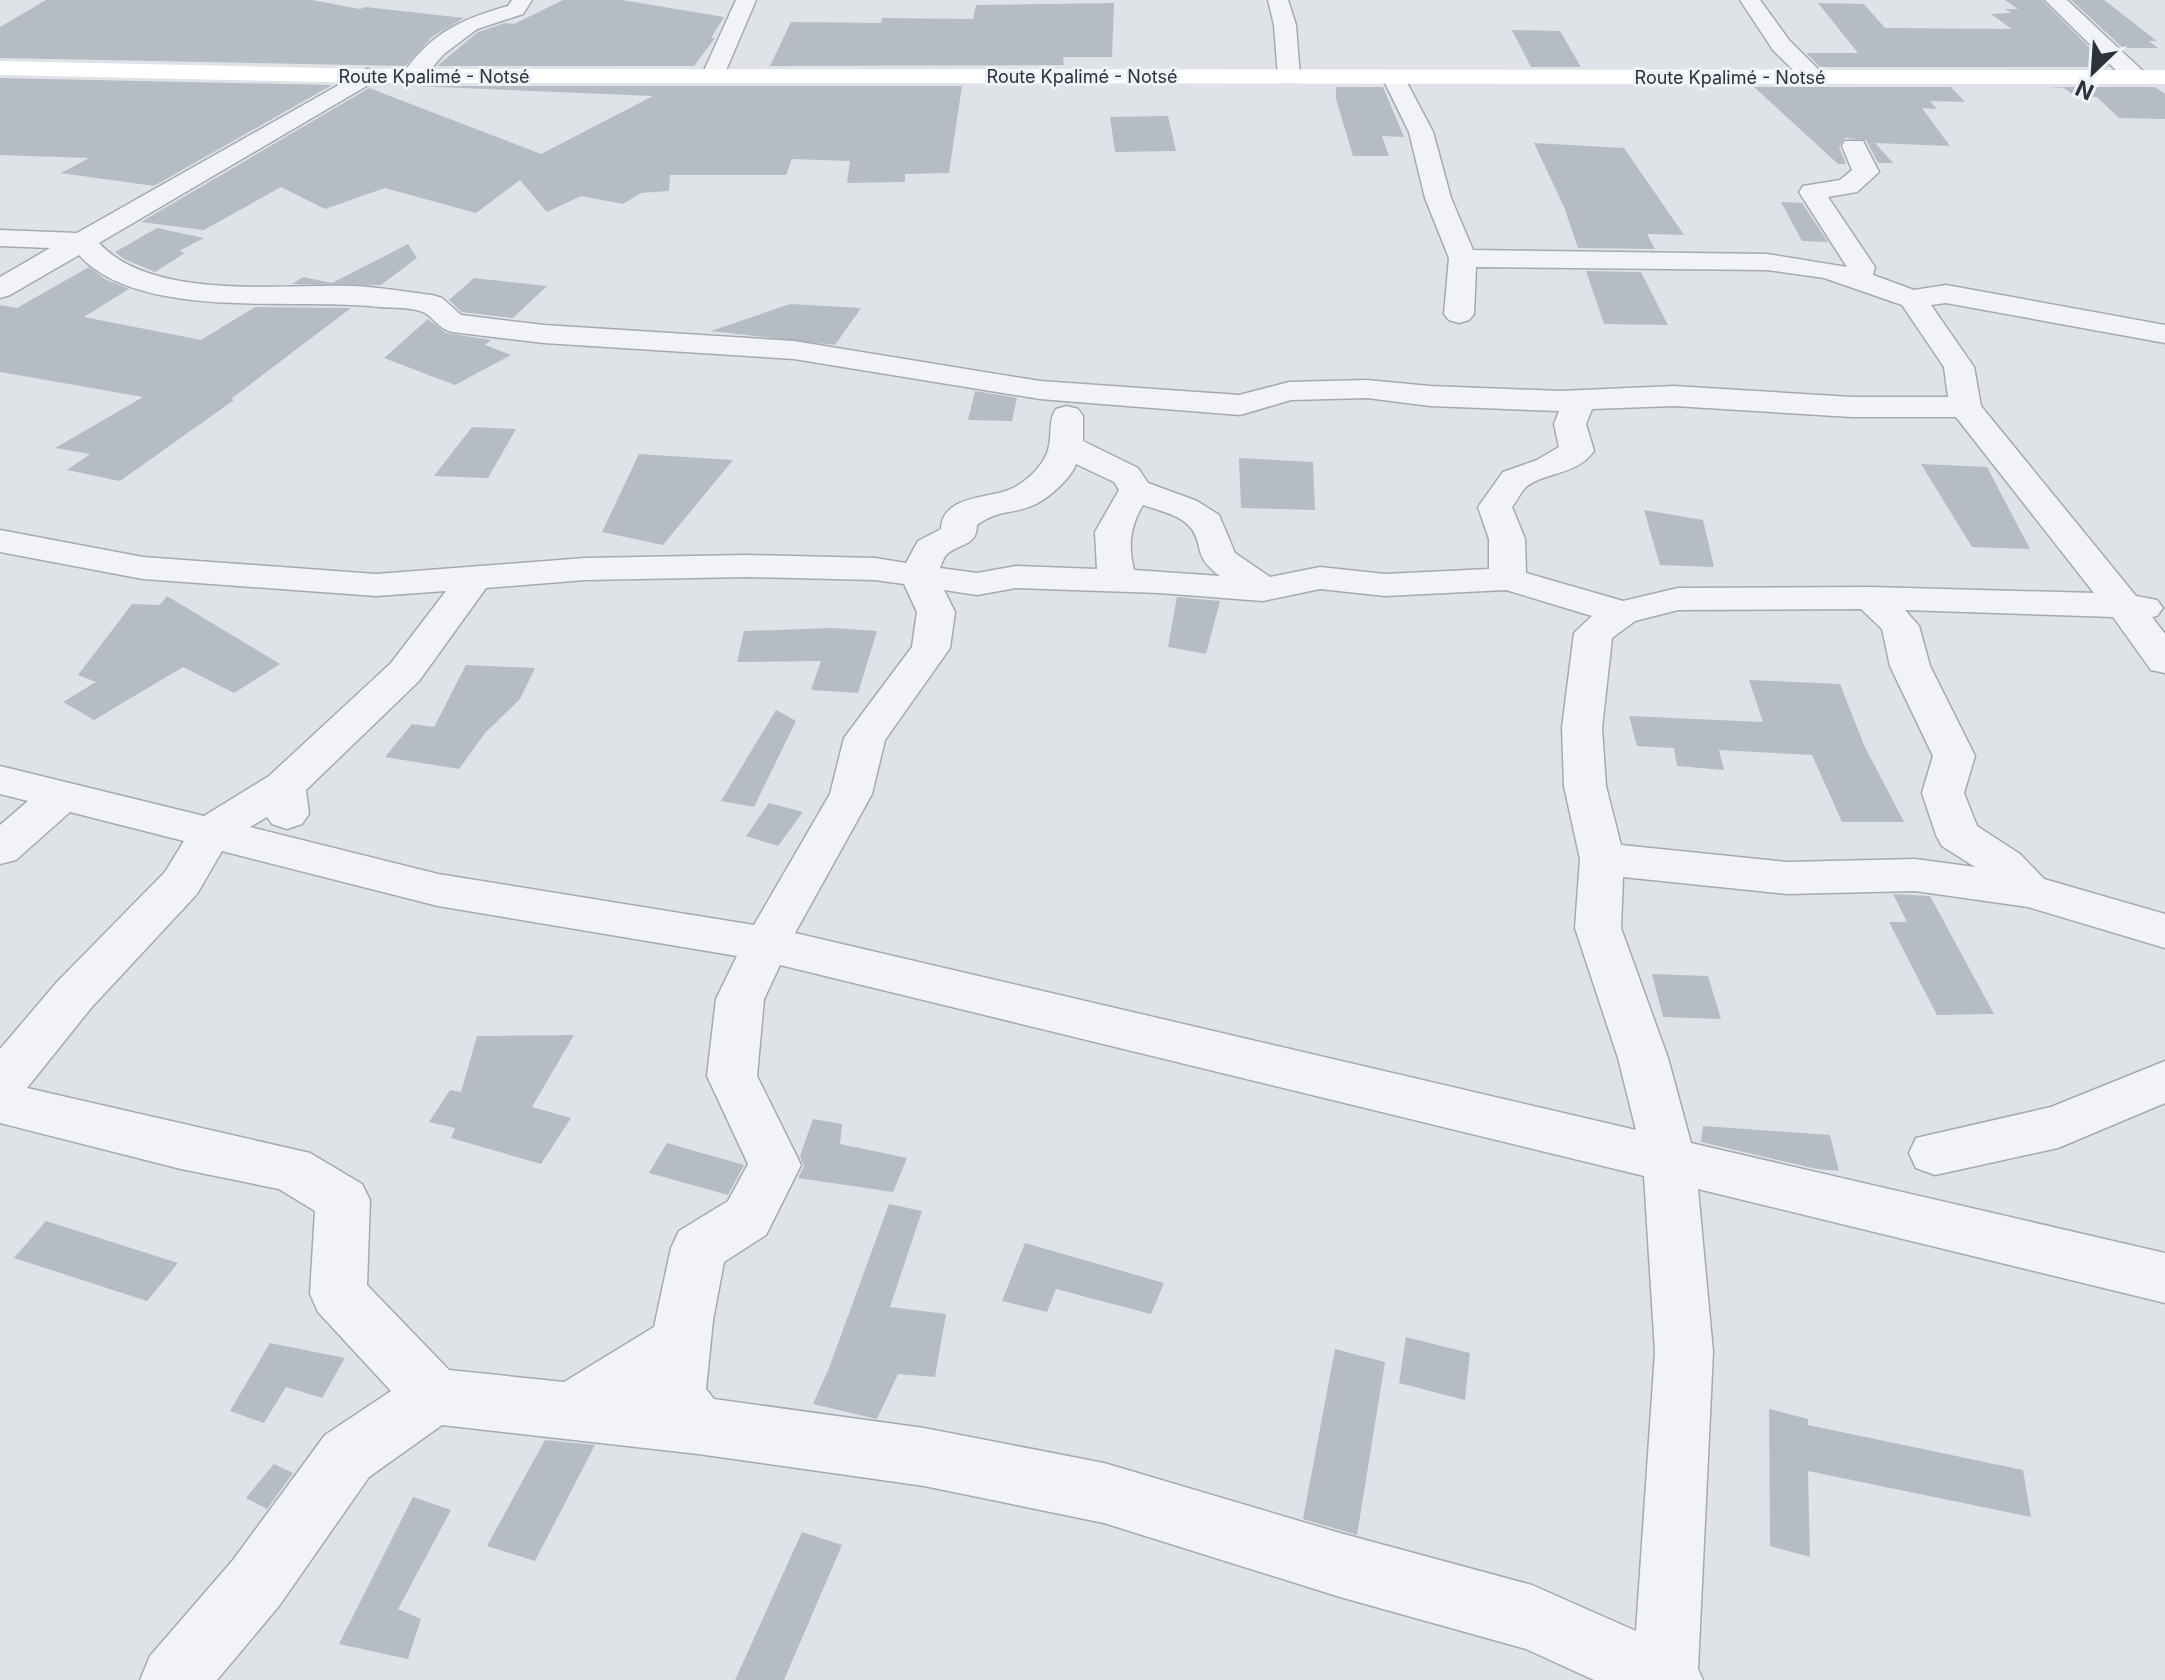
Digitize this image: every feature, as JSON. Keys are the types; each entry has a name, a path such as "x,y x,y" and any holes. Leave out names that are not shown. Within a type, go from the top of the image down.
{"main road":[{"name":"Route Kpalimé - Notsé","path":"0,68 367,76 2165,77"}],"street":[{"path":"412,76 436,49 469,24 516,10 522,0"},
{"path":"713,75 746,0"},
{"path":"1278,0 1285,25 1289,77"},
{"path":"1750,0 1781,45 1813,77"},
{"path":"2055,0 2136,77"},
{"path":"0,289 367,76"},
{"path":"1393,77 1421,132 1438,198 1463,258 1459,314"},
{"path":"1854,146 1866,172 1848,186 1812,192 1861,267 1858,279"},
{"path":"0,238 82,241 102,263 165,288 256,296 354,295 432,304 452,323 544,334 794,350 1040,390 1240,405 1289,391 1351,390 1430,396 1579,400 1674,396 1852,407 1965,407"},
{"path":"1463,258 1767,262 1826,270 1912,299 1946,294 2165,334"},
{"path":"1912,299 1959,367 1965,407 2152,609 2165,661"},
{"path":"918,575 931,549 959,534 959,522 980,506 1024,497 1057,470 1066,446 1067,416 1093,394"},
{"path":"1508,579 1507,539 1495,507 1515,479 1549,467 1577,451 1570,424 1579,400"},
{"path":"1066,446 1126,475 1136,490 1185,508 1207,522 1219,558 1263,590"},
{"path":"1119,580 1110,554 1116,517 1136,490"},
{"path":"0,541 143,568 376,585 585,569 746,566 875,569 977,584 1016,577 1119,580 1263,590 1320,578 1385,585 1508,579 1622,613"},
{"path":"698,1425 675,1397 681,1342 699,1248 747,1218 775,1165 732,1076 740,999 766,944 851,794 865,738 931,648 936,612 918,575"},
{"path":"0,1084 74,995 181,883 211,832 284,786 405,672 476,576"},
{"path":"1871,598 1900,626 1910,666 1954,756 1943,793 1958,835 2004,865 2028,891"},
{"path":"0,1102 181,1147 291,1169 343,1200 338,1294 434,1396 698,1425 924,1457 1104,1493 1340,1565 1532,1618 1665,1680 1684,1352 1669,1158 1643,1058 1598,928 1602,859 1585,786 1582,728 1593,633 1622,613 1678,599 2036,601 2152,609"},
{"path":"0,780 438,890 766,944 2165,1278"},
{"path":"284,786 292,853"},
{"path":"0,849 62,795"},
{"path":"1915,875 1958,835"},
{"path":"1602,859 1787,878 1915,875 2028,891 2165,931"},
{"path":"1935,1153 2058,1127 2165,1081"},
{"path":"567,1412 645,1367 681,1342"},
{"path":"174,1680 256,1583 347,1456 434,1396"}],"building":[{"path":"46,0 312,0 360,9 366,7 464,18 433,36 405,66 0,58 0,27"},
{"path":"563,0 622,0 724,17 711,38 715,38 694,66 437,66 478,32 505,23 514,24"},
{"path":"2005,0 2042,0 2109,67 1820,67 1806,53 1858,53 1818,3 1864,4 1885,28 2012,29 1991,14 2011,13 2005,9 2018,9"},
{"path":"2071,0 2104,0 2157,41 2149,41 2158,48 2123,48"},
{"path":"1114,3 1112,57 1063,57 1064,65 770,66 791,22 881,23 882,18 973,19 976,5"},
{"path":"1512,30 1560,31 1581,67 1531,67"},
{"path":"0,78 332,85 154,186 61,173 89,158 0,155"},
{"path":"414,86 962,86 949,173 905,174 905,182 847,183 850,161 792,159 786,175 670,175 669,191 641,193 623,204 581,196 547,212 520,180 476,213 385,188 325,209 281,187 204,230 141,222 369,88 541,154 653,96"},
{"path":"1336,87 1383,87 1404,137 1382,136 1389,156 1353,156 1336,99"},
{"path":"1754,87 1951,87 1965,102 1930,101 1937,109 1922,108 1950,146 1875,143 1893,163 1878,163 1866,140 1845,138 1839,147 1846,164 1838,164"},
{"path":"2048,87 2155,87 2165,94 2165,119 2119,118 2097,97 2076,97 2064,88"},
{"path":"1168,116 1176,151 1115,152 1110,117"},
{"path":"1534,143 1624,148 1684,235 1647,234 1655,249 1578,248 1564,207"},
{"path":"1781,202 1802,203 1828,242 1802,241"},
{"path":"157,228 204,238 179,251 185,253 155,272 115,252"},
{"path":"408,244 417,258 381,285 292,284 303,277 332,283"},
{"path":"89,267 105,279 129,289 84,317 201,340 255,307 351,308 231,399 234,400 120,481 67,470 90,454 55,448 143,397 0,372 0,305 17,308"},
{"path":"1586,271 1641,272 1668,325 1604,324"},
{"path":"474,278 547,286 513,318 462,312 449,300"},
{"path":"790,304 861,308 835,345 711,331"},
{"path":"428,319 446,333 491,340 485,345 511,355 455,385 384,358"},
{"path":"975,391 1017,398 1012,421 968,420"},
{"path":"472,427 516,429 488,478 434,476"},
{"path":"639,454 733,460 663,545 602,532"},
{"path":"1239,458 1313,462 1315,510 1241,508"},
{"path":"1921,464 1987,467 2030,549 1972,547"},
{"path":"1644,510 1703,520 1714,567 1660,565"},
{"path":"167,596 280,664 234,693 183,667 94,720 63,702 96,682 78,675 132,604 160,605"},
{"path":"1177,597 1220,601 1206,654 1168,647"},
{"path":"832,628 877,631 858,693 811,690 821,661 737,662 744,631"},
{"path":"466,665 535,668 520,699 485,733 459,769 385,757 412,724 434,727"},
{"path":"1749,680 1840,684 1864,745 1904,822 1842,822 1812,755 1719,750 1724,770 1677,766 1674,748 1637,746 1629,716 1763,722"},
{"path":"776,710 796,721 754,807 721,801"},
{"path":"769,803 803,812 778,846 746,836"},
{"path":"1893,894 1930,896 1994,1014 1937,1015 1889,922 1907,922"},
{"path":"1652,974 1708,976 1721,1019 1663,1017"},
{"path":"574,1035 532,1107 571,1118 541,1164 451,1138 455,1128 429,1122 450,1090 461,1092 477,1036"},
{"path":"813,1119 842,1124 840,1144 907,1158 893,1192 798,1178 804,1166 800,1156"},
{"path":"1703,1126 1830,1135 1839,1171 1817,1169 1701,1142"},
{"path":"667,1143 744,1165 728,1195 649,1173"},
{"path":"889,1204 922,1211 890,1307 946,1314 935,1377 898,1374 877,1419 813,1404"},
{"path":"46,1221 178,1263 147,1301 14,1258"},
{"path":"1025,1243 1164,1283 1151,1314 1056,1289 1047,1312 1002,1301"},
{"path":"1406,1337 1470,1353 1465,1400 1399,1383"},
{"path":"270,1343 345,1358 322,1398 286,1387 264,1423 230,1411"},
{"path":"1335,1349 1385,1362 1357,1535 1303,1519"},
{"path":"1769,1409 1808,1419 1808,1425 2023,1470 2031,1517 1808,1471 1810,1557 1770,1546"},
{"path":"545,1440 595,1445 535,1561 487,1546"},
{"path":"274,1464 293,1473 267,1509 246,1498"},
{"path":"413,1497 451,1510 398,1609 421,1619 408,1659 339,1644"},
{"path":"802,1532 842,1545 784,1680 735,1680"}]}
